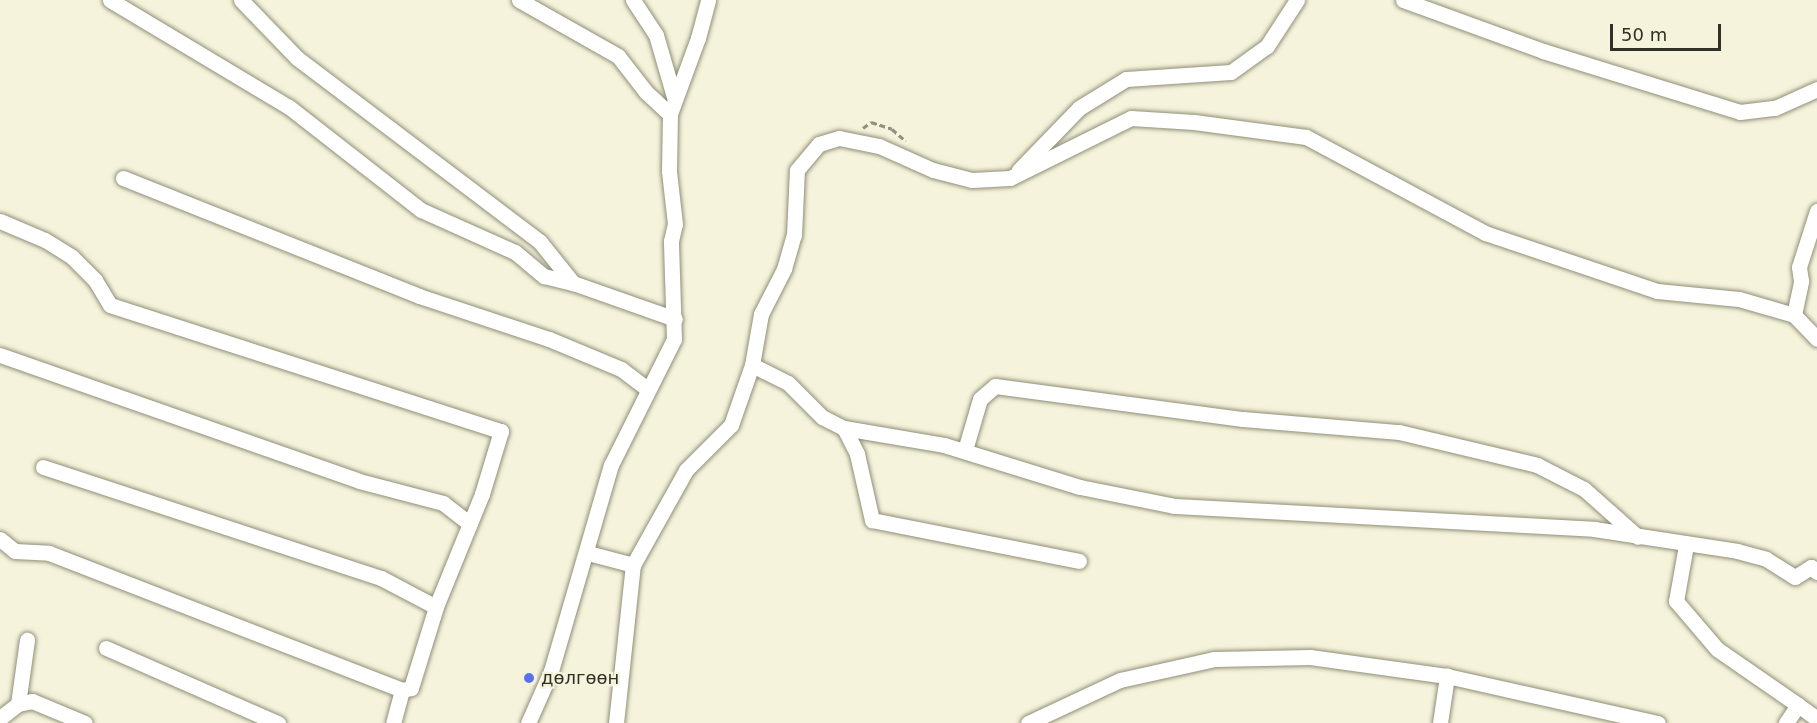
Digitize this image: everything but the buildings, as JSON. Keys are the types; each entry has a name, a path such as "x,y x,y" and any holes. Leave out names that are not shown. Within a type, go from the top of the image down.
{"street":[{"path":"110,0 289,107 421,210 515,252 544,276 573,283 675,319"},
{"path":"241,0 297,58 540,242 573,283"},
{"path":"519,0 618,56 646,92 670,114"},
{"path":"633,0 656,35 674,97"},
{"path":"528,723 551,671 588,553 611,465 646,388 659,372 674,339 670,114 674,97 698,38 708,0"},
{"path":"1010,178 1078,108 1126,79 1231,72 1267,46 1297,0"},
{"path":"1403,0 1543,51 1740,112 1775,108 1817,89"},
{"path":"616,723 633,565 687,470 731,425 752,365 761,314 784,269 794,235 797,170 819,144 840,138 879,146 933,170 972,180 1010,178 1131,118 1194,122 1306,137 1485,233 1657,291 1739,298 1794,315 1817,339"},
{"path":"123,178 419,296 549,339 621,369 646,388"},
{"path":"1794,315 1801,281 1799,267 1817,211"},
{"path":"0,221 45,240 72,257 95,280 110,305 501,431 470,524 436,607 411,687 402,690 49,553 15,551 0,539"},
{"path":"0,355 359,481 443,503 470,524"},
{"path":"752,365 788,383 822,417 844,428 965,450 1080,488 1174,506 1594,529 1766,559 1795,577 1811,567 1817,572"},
{"path":"965,450 980,399 995,386 1243,419 1399,432 1537,465 1584,489 1640,538"},
{"path":"844,428 857,454 872,520 1079,561"},
{"path":"43,467 381,578 436,607"},
{"path":"1686,545 1676,601 1717,649 1817,719"},
{"path":"588,553 633,565"},
{"path":"18,704 27,640"},
{"path":"106,648 278,723"},
{"path":"1028,723 1119,680 1214,659 1310,657 1447,675 1658,723"},
{"path":"1440,723 1447,675"},
{"path":"393,723 402,690"},
{"path":"0,718 18,704 32,701 85,723"},
{"path":"1786,723 1798,705"}],"place":[{"name":"дөлгөөн","path":"529,678"}]}
